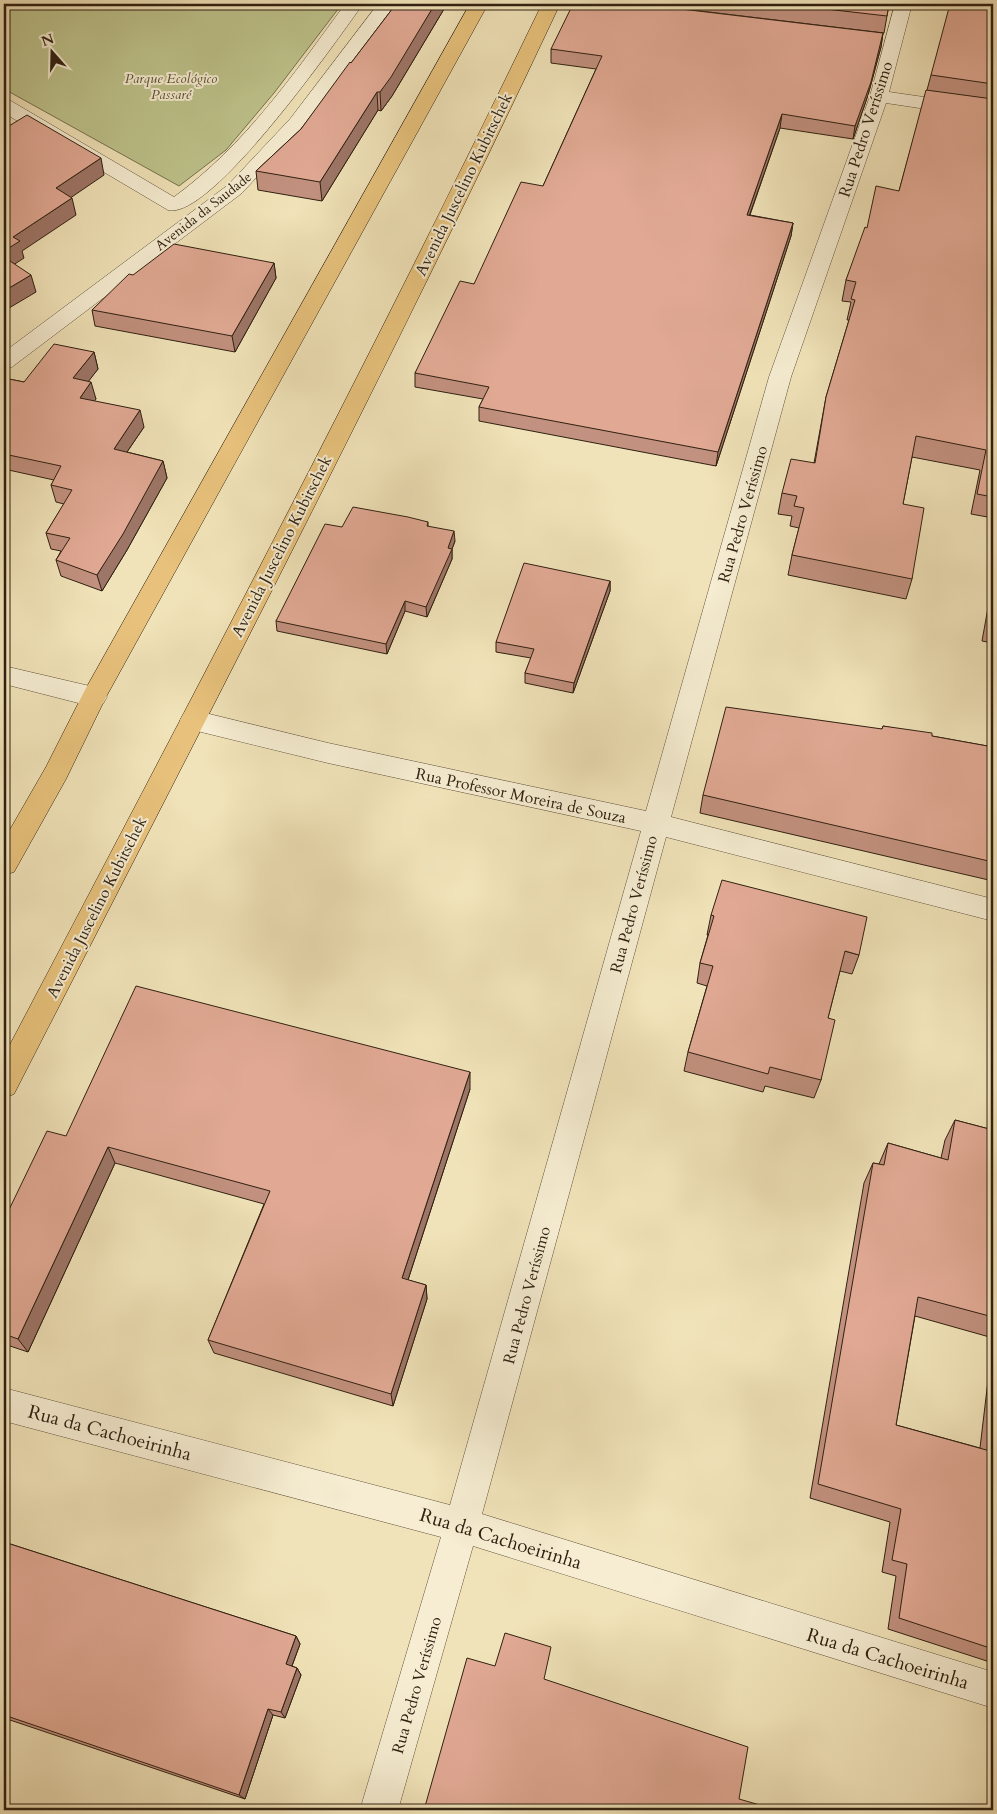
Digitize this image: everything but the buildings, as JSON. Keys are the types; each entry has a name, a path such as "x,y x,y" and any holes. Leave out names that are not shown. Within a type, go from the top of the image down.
{"main road":[{"path":"4,864 56,772 94,696 479,4"},
{"name":"Avenida Juscelino Kubitschek","path":"4,1085 193,720 473,168 550,4"}],"street":[{"path":"4,105 176,206 206,182 274,112 354,4"},
{"name":"Avenida da Saudade","path":"4,362 235,189 262,163 294,127 387,4"},
{"name":"Rua Pedro Veríssimo","path":"379,1810 462,1525 780,377 879,96 882,39 904,4"},
{"path":"879,96 993,113"},
{"path":"4,675 94,696"},
{"name":"Rua Professor Moreira de Souza","path":"193,720 328,753 656,824 993,910"},
{"name":"Rua da Cachoeirinha","path":"4,1404 462,1525 993,1690"}],"green space":[{"name":"Parque Ecológico Passaré","path":"4,4 342,4 274,93 226,150 179,186 4,90"}]}
